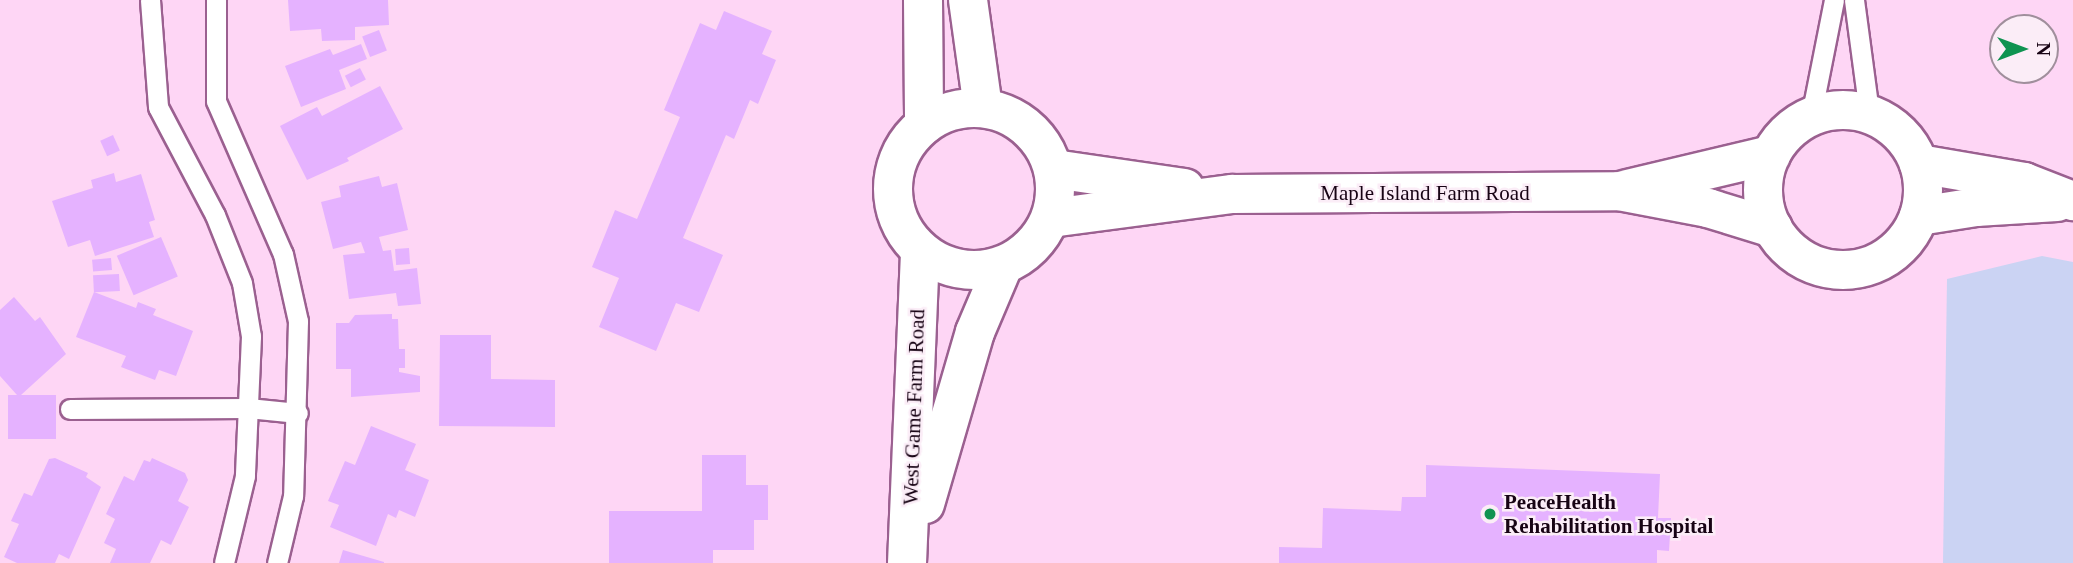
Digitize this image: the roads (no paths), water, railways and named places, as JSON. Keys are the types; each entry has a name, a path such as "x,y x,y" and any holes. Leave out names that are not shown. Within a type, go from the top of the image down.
{"street":[{"path":"923,0 924,125"},
{"path":"968,0 983,108"},
{"path":"962,108 983,108 1028,127 1044,146 1054,169 1051,218 1023,255 1003,265 974,271 945,265 920,250 905,232 892,187 908,142 924,125 962,108"},
{"path":"1840,109 1869,113 1900,132 1919,164 1923,190 1919,216 1893,253 1850,270 1805,260 1773,228 1764,205 1764,179 1771,155 1781,139 1811,116 1840,109"},
{"name":"Maple Island Farm Road","path":"1619,191 1660,178 1706,173 1771,155"},
{"path":"1919,164 2024,182 2073,201"},
{"name":"Maple Island Farm Road","path":"1054,169 1232,194"},
{"name":"Maple Island Farm Road","path":"1051,218 1232,194 1619,191 1708,208 1773,228"},
{"path":"1919,216 1976,206 2073,201"},
{"name":"West Game Farm Road","path":"908,563 920,250"},
{"name":"West Game Farm Road","path":"908,563 967,357 1003,265"}],"lane":[{"path":"150,0 158,107 215,215 243,283 251,336 245,476 224,563"},
{"path":"216,0 216,101 283,254 298,321 298,412 293,496 277,563"},
{"path":"1811,116 1835,0"},
{"path":"1854,0 1869,113"},
{"path":"70,409 248,408 298,412"}],"place":[{"name":"PeaceHealth Rehabilitation Hospital","path":"1490,514"}]}
